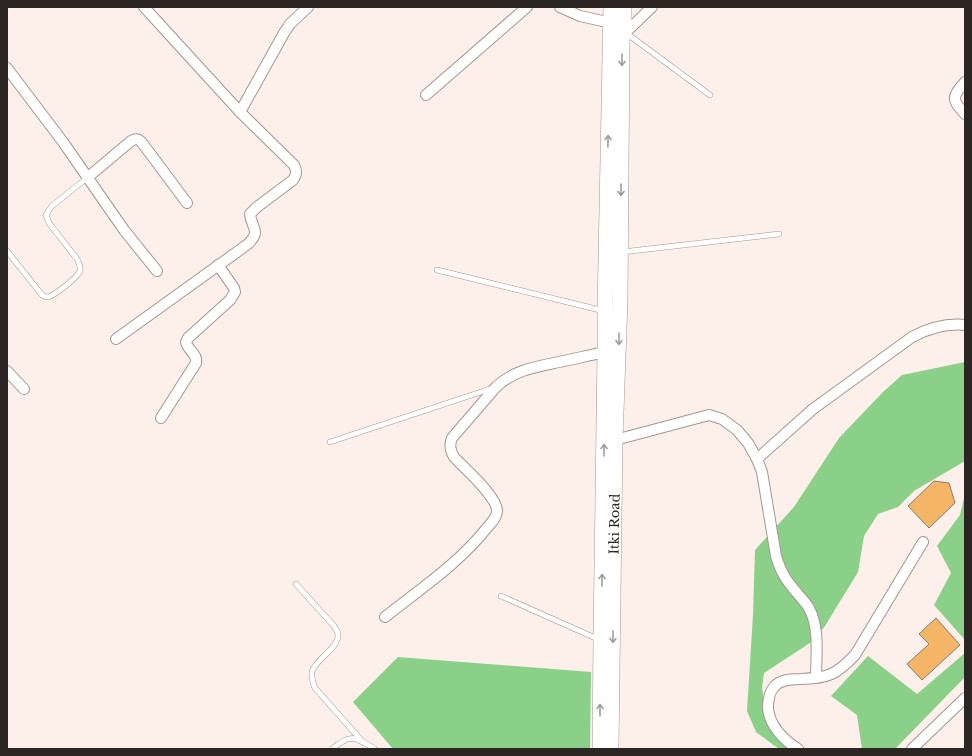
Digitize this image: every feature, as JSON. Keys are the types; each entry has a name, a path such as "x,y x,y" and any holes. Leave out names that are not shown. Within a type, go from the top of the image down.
{"main road":[{"path":"611,7 621,31 616,260"},
{"path":"600,749 600,640 605,352 616,260 621,31 624,7"},
{"name":"Itki Road","path":"610,302 615,440 611,749"}],"street":[{"path":"116,339 248,244 253,239 255,234 255,228 250,218 250,214 253,210 293,180 297,170 294,165 240,112 144,7"},
{"path":"240,112 287,28 308,7"},
{"path":"426,95 527,7"},
{"path":"560,7 621,31 652,7"},
{"path":"7,68 63,142 124,230 157,271"},
{"path":"965,82 957,92 954,101 965,114"},
{"path":"87,178 131,141 136,139 140,140 188,203"},
{"path":"161,418 196,363 197,359 186,342 188,338 230,300 235,292 234,288 218,265"},
{"path":"757,459 813,409 912,337 924,330 941,326 954,324 965,325"},
{"path":"385,617 450,566 474,544 494,519 497,511 495,503 489,493 450,451 452,438 503,380 521,371 605,352"},
{"path":"7,371 24,389"},
{"path":"615,440 709,415 722,419 738,430 748,443 762,472 779,569 786,580 809,607 813,619 816,632 816,678"},
{"path":"798,749 780,735 772,722 768,708 769,695 777,684 788,680 816,678 833,674 845,666 855,655 923,542"},
{"path":"912,749 965,698"}],"lane":[{"path":"621,31 710,95"},
{"path":"7,251 42,295 47,297 53,296 77,277 80,271 80,266 77,259 49,223 46,215 53,205 87,178"},
{"path":"616,260 779,234"},
{"path":"437,270 610,302"},
{"path":"330,442 496,387"},
{"path":"296,584 334,626 338,633 338,639 334,646 312,671 312,680 315,688 362,741 375,749"},
{"path":"501,596 600,640"},
{"path":"332,749 341,742 350,738 362,741"}],"green space":[{"path":"965,362 965,461 914,491 898,507 878,514 864,536 858,572 825,626 813,641 764,673 762,688 767,719 802,749 779,749 756,732 747,711 753,615 755,550 794,507 839,438 883,392 902,375"},
{"path":"965,494 965,640 934,605 951,573 937,546 960,515"},
{"path":"965,653 965,677 895,749 862,749 857,715 831,696 868,656 917,694"},
{"path":"398,657 591,672 590,749 393,749 353,702"}],"building":[{"path":"934,481 949,483 955,503 929,528 908,506"},
{"path":"936,618 960,645 922,680 907,664 929,644 919,634"}]}
